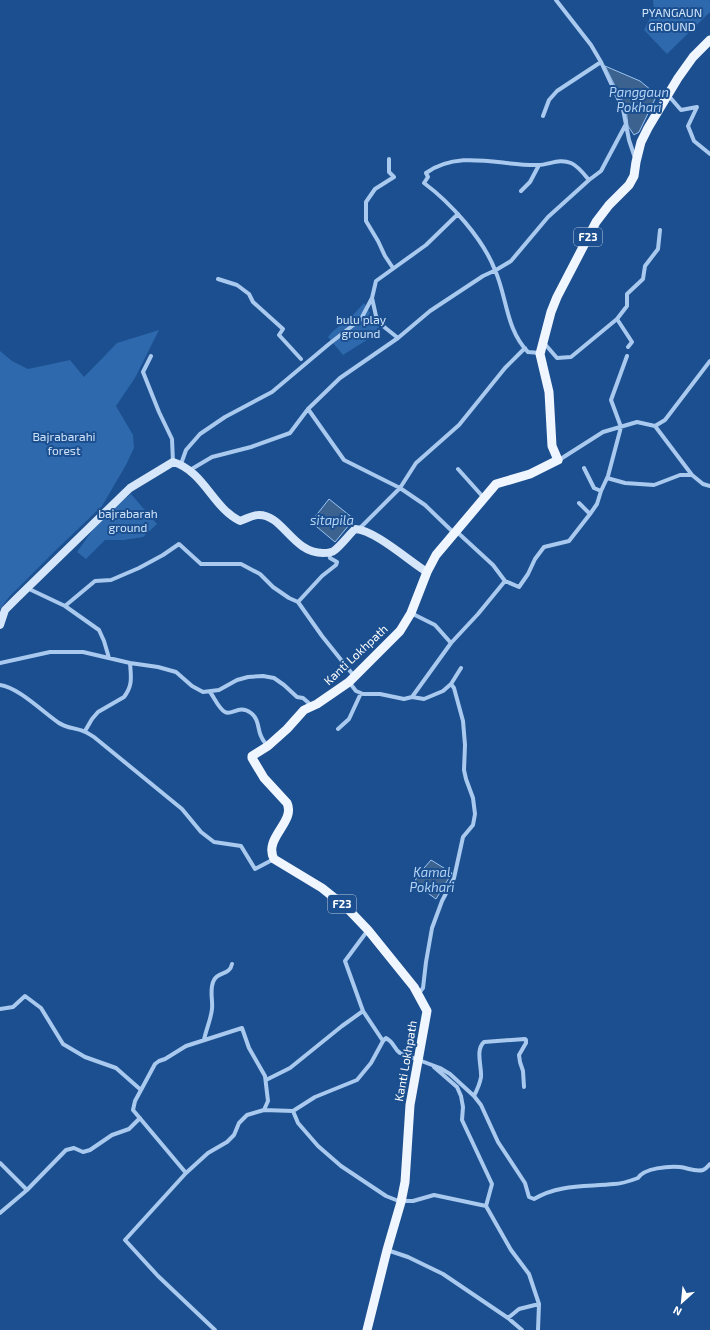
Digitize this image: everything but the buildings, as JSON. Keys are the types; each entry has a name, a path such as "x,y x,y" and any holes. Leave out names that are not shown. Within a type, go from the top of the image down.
{"main road":[{"name":"F23","path":"558,460 552,446 549,392 540,354 542,342 557,297 596,222 609,205 629,185 634,176 641,142 668,95 693,57 710,40"},
{"name":"Kanti Lokhpath","path":"367,1330 405,1182 410,1105 428,1011 419,993 368,930 346,908 322,888 274,859 271,853 271,845 289,811 287,803 264,778 252,758 254,754 268,746 287,730 304,710 318,704 352,679 400,631 410,613 427,572 436,555 496,484 530,474 558,460"}],"street":[{"path":"556,0 591,45 601,62 623,109 629,140 636,162"},
{"path":"543,116 549,100 557,91 601,62"},
{"path":"668,95 681,110 696,107 688,126 694,141 710,154"},
{"path":"190,470 212,457 251,447 290,433 308,410 340,378 398,338 430,311 483,276 496,270 511,260 548,217 601,170 626,124"},
{"path":"389,159 389,172 394,177 375,189 366,202 366,221 393,268"},
{"path":"540,354 528,352 514,333 496,270 480,242 458,214 439,195 424,183 428,177 426,173 436,166 453,161 473,159 539,165 560,160 572,163 589,180"},
{"path":"521,191 530,182 539,165"},
{"path":"181,464 186,450 200,434 225,417 272,392 361,319 372,298 376,281 426,245 458,214"},
{"path":"542,342 557,358 571,358 617,319 627,306 628,294 643,279 646,266 658,249 660,230"},
{"path":"218,278 237,285 249,294 253,302 283,329 279,335 301,359"},
{"path":"372,298 376,316 383,326 398,338"},
{"path":"617,319 632,342 628,347"},
{"path":"358,530 400,488 416,463 459,425 505,368 525,348"},
{"path":"152,356 143,372 159,412 172,439 173,462"},
{"path":"308,410 344,460 400,488 425,504 493,565 505,581 519,587 528,574 535,559 544,547 569,541 597,504 607,478 621,427 611,400 627,356"},
{"path":"655,426 665,420 710,361"},
{"path":"558,460 604,432 637,422 655,426 692,475 703,484 710,486"},
{"path":"0,626 5,610 130,488 173,462 181,464 190,470 235,519 240,521 258,515 270,518 281,526 304,548 316,553 329,553 335,550 355,529 374,536 427,572"},
{"path":"584,468 594,488 601,491"},
{"path":"458,469 484,498"},
{"path":"607,478 625,483 654,485 680,475 692,475"},
{"path":"579,503 590,514"},
{"path":"66,606 95,581 111,580 139,568 179,544 201,564 241,564 260,574 273,587 289,598 298,602 352,679 356,691 404,699 412,697 424,699 443,691 451,684 461,668"},
{"path":"298,602 322,576 336,566 337,562 330,558 329,553"},
{"path":"412,697 450,642 478,614 505,581"},
{"path":"27,588 66,606 99,630 109,658"},
{"path":"410,613 434,625 450,642"},
{"path":"0,663 50,652 83,652 176,672 203,692 219,690 237,680 248,677 263,676 274,678 284,685 297,698 303,698 311,706"},
{"path":"85,731 98,712 124,697 127,693 131,685 130,663"},
{"path":"419,993 423,988 432,928 442,901 454,878 463,837 473,825 475,814 474,798 464,770 465,745 463,721 454,688 451,684"},
{"path":"0,685 7,686 33,702 39,709 60,724 85,731 182,809 201,832 214,842 241,846 255,869 274,859"},
{"path":"210,692 224,712 228,713 240,709 252,713 258,720 261,738 268,746"},
{"path":"338,729 349,719 361,693"},
{"path":"368,930 345,961 363,1011 383,1041"},
{"path":"204,1040 212,1010 211,994 214,981 216,978 229,971 232,964"},
{"path":"0,1009 13,1007 25,996 41,1008 63,1044 85,1056 116,1068 141,1090"},
{"path":"266,1080 290,1068 363,1011"},
{"path":"186,1173 133,1110 135,1101 155,1064 159,1060 165,1059 186,1046 242,1028 249,1048 265,1076 268,1101 264,1110"},
{"path":"215,1330 158,1276 125,1240 186,1173 208,1153 227,1142 234,1135 239,1123 247,1115 264,1110 294,1111 315,1097 357,1080 371,1063 386,1038 392,1042 396,1050 450,1074 474,1096 481,1105 498,1142 525,1183 530,1197 534,1199 555,1190 576,1186 627,1182 638,1178 640,1174 651,1170 680,1167 698,1170 705,1169 710,1164"},
{"path":"474,1096 480,1080 481,1067 479,1050 484,1042 525,1039 526,1043 519,1055 523,1071 524,1087"},
{"path":"432,1065 457,1087 461,1096 463,1107 462,1120 492,1184 486,1206 511,1250 529,1274 540,1304 538,1330"},
{"path":"294,1111 298,1123 318,1146 341,1166 386,1196 406,1201 413,1201 434,1195 486,1206"},
{"path":"0,1213 27,1190 66,1150 74,1148 83,1152 90,1150 112,1134 129,1129 140,1118"},
{"path":"0,1163 27,1190"},
{"path":"387,1250 432,1268 508,1318 522,1330"},
{"path":"508,1318 519,1309 540,1304"}],"green space":[{"name":"PYANGAUN GROUND","path":"653,0 709,0 710,12 667,54 644,30 654,10"},
{"name":"bulu play ground","path":"364,303 381,331 343,355 328,337"},
{"name":"Bajrabarahi forest","path":"159,330 135,378 116,406 133,435 134,448 126,465 102,506 9,597 0,609 0,351 12,361 28,369 70,360 84,377 117,343"},
{"name":"bajrabarah ground","path":"131,494 157,524 143,537 124,540 105,540 86,559 77,552 101,518"}],"water":[{"name":"Panggaun Pokhari","path":"605,66 640,81 657,95 639,132 634,135 628,126 626,108"},
{"name":"sitapila","path":"329,499 354,519 335,542 311,522"},
{"name":"Kamal Pokhari","path":"431,860 452,873 436,899 414,883 418,875"}]}
